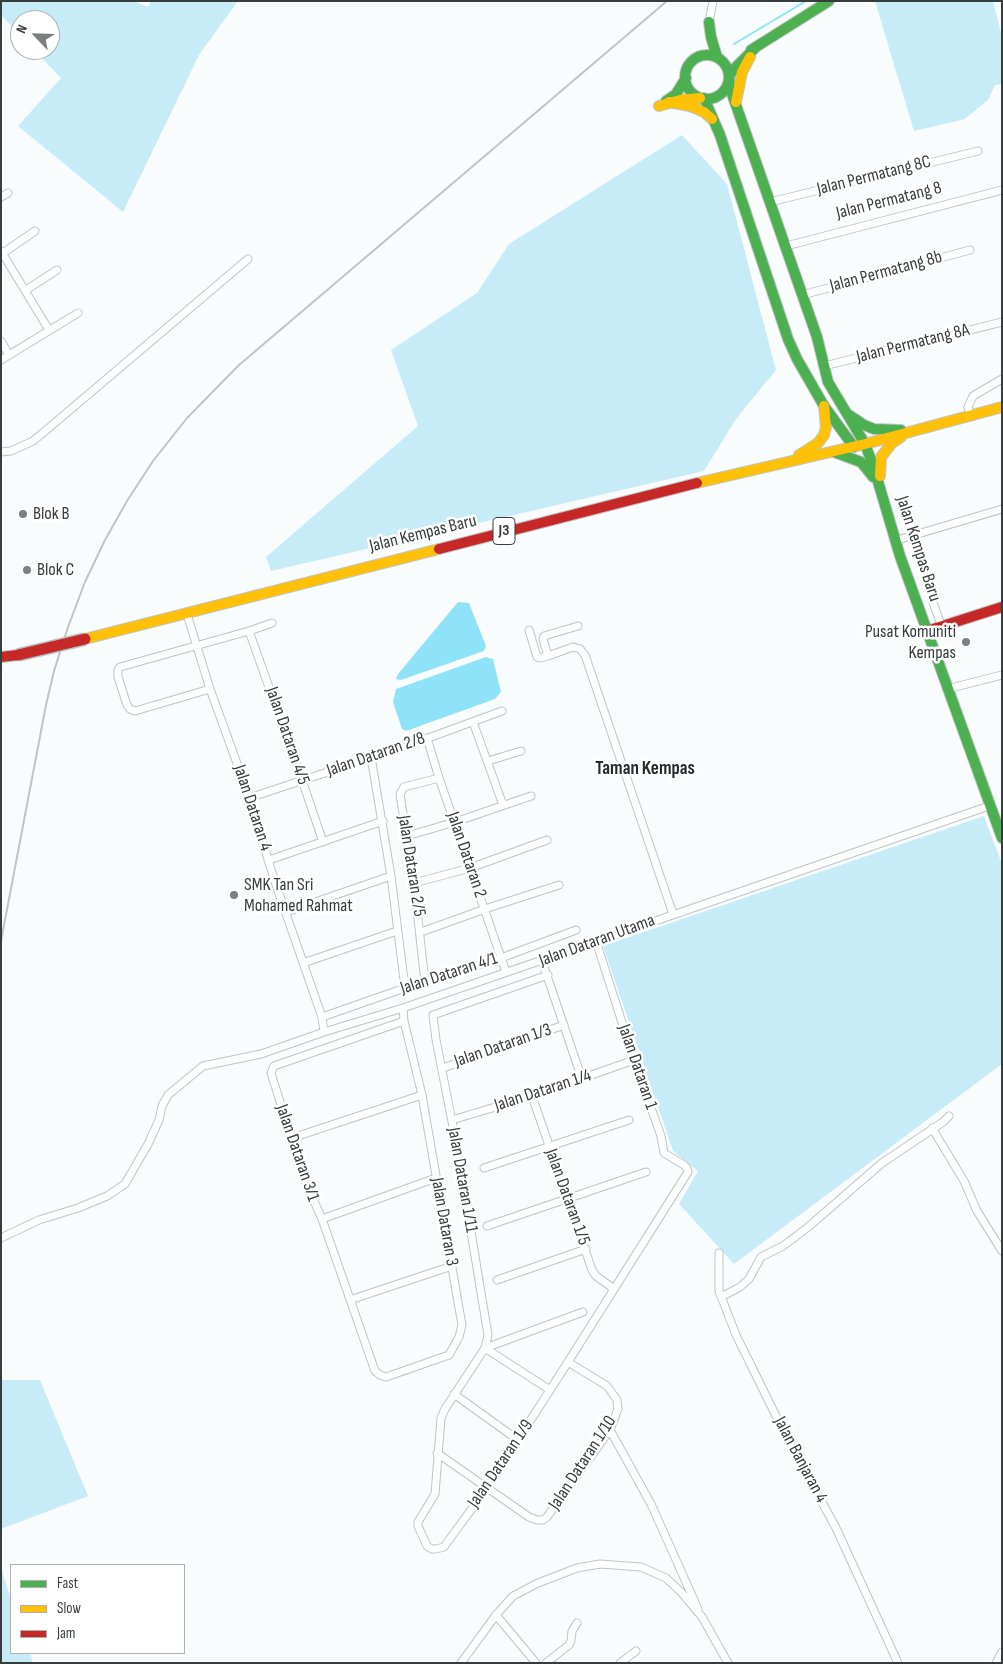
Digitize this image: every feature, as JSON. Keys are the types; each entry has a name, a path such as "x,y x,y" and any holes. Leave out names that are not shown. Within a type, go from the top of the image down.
{"main road":[{"path":"700,56 706,55 732,60 829,1"},
{"path":"709,22 705,43 700,56 689,65 686,78 676,94 659,106 690,97 710,98 722,94 733,70 756,47"},
{"path":"709,22 711,37 719,58 729,71 730,88 817,337 828,382 849,416 859,445"},
{"path":"736,104 742,72 756,47"},
{"path":"686,78 690,90 702,98 714,121 788,339 797,359 824,406 859,445"},
{"path":"670,102 690,106 704,112 714,121"},
{"path":"789,461 818,443 826,427 824,406"},
{"name":"Jalan Kempas Baru","path":"1,658 187,614 533,524 859,445 1002,406"},
{"path":"849,416 874,429 909,431"},
{"path":"880,490 881,457 892,443 909,431"},
{"name":"Jalan Kempas Baru","path":"859,445 874,468 894,541 1002,838"},
{"path":"831,451 861,462 869,470 880,490"},
{"path":"927,631 1002,607"}],"street":[{"path":"709,22 713,1"},
{"name":"Jalan Permatang 8C","path":"770,202 978,151"},
{"name":"Jalan Permatang 8","path":"786,246 1002,190"},
{"path":"1,197 8,193"},
{"path":"35,231 2,252 49,330"},
{"name":"Jalan Permatang 8b","path":"802,295 970,250"},
{"path":"1,452 11,451 33,441 248,260"},
{"path":"26,290 57,270"},
{"path":"1,360 78,313"},
{"name":"Jalan Permatang 8A","path":"824,366 1002,322"},
{"path":"1,341 9,355"},
{"path":"970,415 968,407 973,396 1002,379"},
{"path":"894,541 1002,509"},
{"path":"932,600 942,626"},
{"name":"Jalan Dataran 4","path":"187,614 210,689 249,798 322,1017 324,1032"},
{"path":"210,689 135,711 127,705 118,677 118,670 120,666 249,631 272,622"},
{"path":"548,656 543,639 544,636 578,626"},
{"path":"529,630 537,657 548,656 573,647 580,649 584,655 673,914"},
{"name":"Jalan Dataran 4/5","path":"249,631 322,842"},
{"path":"947,689 1002,674"},
{"name":"Jalan Dataran 2/8","path":"249,798 502,711"},
{"path":"473,722 503,805"},
{"name":"Jalan Dataran 2","path":"427,738 506,972"},
{"path":"488,761 521,751"},
{"path":"371,757 383,821 405,988"},
{"name":"Jalan Dataran 2/5","path":"425,982 421,932 400,794 404,787 439,778"},
{"path":"407,836 531,796"},
{"name":"Jalan Dataran Utama","path":"1,1238 39,1220 78,1208 106,1196 125,1184 148,1144 168,1095 202,1066 260,1054 403,1008 990,806"},
{"path":"269,860 383,821"},
{"path":"414,884 470,868 547,840"},
{"path":"286,912 391,876"},
{"path":"421,932 559,885"},
{"name":"Jalan Dataran 4/1","path":"322,1017 405,988 501,958 576,930"},
{"path":"303,963 397,931"},
{"name":"Jalan Dataran 1","path":"596,941 634,1060 661,1136 664,1153 687,1168 688,1172 683,1181"},
{"path":"542,960 582,1078"},
{"name":"Jalan Dataran 1/11","path":"485,1348 488,1335 433,1015 548,975"},
{"name":"Jalan Dataran 3","path":"375,1370 380,1375 386,1377 394,1376 449,1355 459,1337 462,1325 422,1095 404,1021 403,1008"},
{"name":"Jalan Dataran 3/1","path":"375,1370 322,1219 305,1181 270,1073 274,1066 404,1021"},
{"name":"Jalan Dataran 1/3","path":"443,1068 564,1025"},
{"name":"Jalan Dataran 1/4","path":"452,1120 532,1096 634,1060"},
{"path":"292,1138 422,1095"},
{"name":"Jalan Dataran 1/5","path":"532,1096 592,1270 599,1279 613,1290"},
{"path":"721,1297 740,1287 749,1278 761,1257 783,1246 808,1228 898,1151 949,1116"},
{"path":"484,1168 629,1120"},
{"path":"932,1128 964,1181 977,1211 1002,1251"},
{"path":"487,1226 566,1197 646,1172"},
{"path":"322,1219 436,1178"},
{"name":"Jalan Dataran 1/9","path":"485,1348 444,1409 440,1418 435,1494 418,1522 427,1546 436,1549 444,1547 487,1488 683,1181"},
{"path":"497,1280 586,1249"},
{"name":"Jalan Banjaran 4","path":"719,1253 719,1291 736,1336 782,1428 836,1528 898,1663"},
{"path":"350,1300 452,1266"},
{"path":"485,1348 583,1312"},
{"path":"485,1348 550,1390"},
{"name":"Jalan Dataran 1/10","path":"487,1488 529,1517 543,1520 548,1517 610,1430 618,1409 617,1400 607,1386 568,1362"},
{"path":"454,1394 518,1440"},
{"path":"610,1430 651,1504 702,1617 728,1663"},
{"path":"437,1453 487,1488"},
{"path":"461,1663 496,1615 513,1596 525,1589 577,1568 600,1564 641,1567 666,1578 681,1592 702,1617"},
{"path":"496,1615 536,1663"},
{"path":"546,1663 569,1645 572,1631 577,1623"},
{"path":"620,1663 636,1650"},
{"path":"996,1663 1002,1652"}],"shaded area":[{"path":"1,1 134,1 148,7 151,1 238,1 199,55 123,212 18,126 61,78 44,60 60,60 60,10 10,10 10,24 1,15"},
{"path":"875,1 993,1 1002,37 1002,84 995,85 988,100 965,119 914,131"},
{"path":"682,135 727,184 776,370 736,419 704,471 271,571 266,557 418,426 391,350 477,293 509,244"},
{"path":"984,816 1002,864 1002,1064 734,1264 679,1204 698,1171 673,1151 603,946"},
{"path":"1,1380 40,1380 88,1496 1,1529"},
{"path":"1,1569 10,1596 10,1654 30,1654 33,1663 1,1663"}],"water":[{"path":"458,602 469,603 486,646 484,651 401,680 396,679 398,674"},
{"path":"486,657 493,659 501,692 495,699 406,731 402,729 393,702 396,689"}],"waterway":[{"path":"734,44 806,1"}],"railway":[{"path":"1,941 54,671 85,582 105,540 153,461 187,418 239,365 667,1"}],"traffic: fast":[{"path":"751,50 829,1"},
{"path":"709,22 717,57"},
{"path":"756,47 733,70 729,77 730,88 817,337 828,382 865,444"},
{"path":"707,55 719,59 725,65 729,77 725,89 719,95 707,99 695,95 689,89 685,77 689,65 695,59 707,55"},
{"path":"666,101 676,94 686,78"},
{"path":"704,98 720,135 788,339 797,359 824,406 854,447"},
{"path":"849,415 874,429 901,430"},
{"path":"865,444 900,556 1002,838"},
{"path":"834,452 861,462 873,477"}],"traffic: slow":[{"path":"736,102 742,72 750,57"},
{"path":"659,106 680,100 700,98"},
{"path":"669,102 690,106 704,112 712,119"},
{"path":"799,455 818,443 824,435 826,427 824,406"},
{"path":"697,483 865,444 1002,407"},
{"path":"880,476 881,457 892,443 902,436"},
{"path":"85,639 439,549"}],"traffic: jam":[{"path":"439,549 697,483"},
{"path":"927,631 1002,607"},
{"path":"18,655 85,639"},
{"path":"1,657 18,655"}],"place":[{"name":"Blok B","path":"23,514"},
{"name":"Blok C","path":"27,570"},
{"name":"Pusat Komuniti Kempas","path":"966,642"},
{"name":"SMK Tan Sri Mohamed Rahmat","path":"234,895"}],"district":[{"name":"Taman Kempas","path":"645,769"}]}
